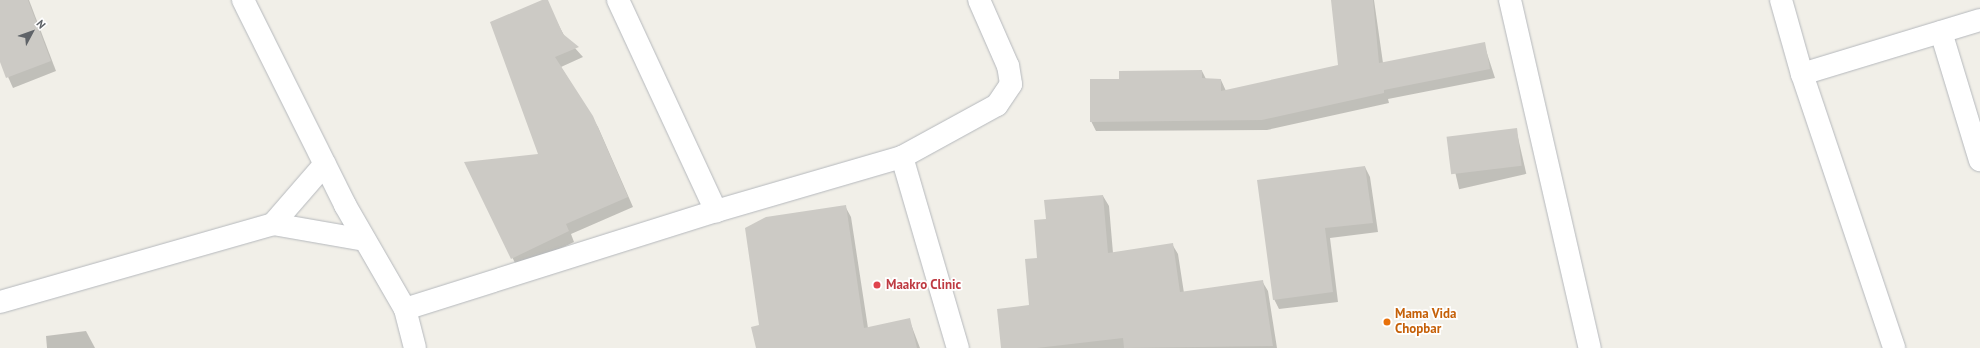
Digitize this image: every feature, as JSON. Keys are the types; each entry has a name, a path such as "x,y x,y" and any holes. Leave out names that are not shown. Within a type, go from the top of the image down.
{"street":[{"path":"243,0 325,164 365,240 405,309 415,348"},
{"path":"618,0 716,211"},
{"path":"405,309 716,211 902,157 997,105 1011,84 1008,66 979,0"},
{"path":"1510,0 1590,348"},
{"path":"1781,0 1802,74 1894,348"},
{"path":"1802,74 1980,20"},
{"path":"1941,32 1976,134 1980,160"},
{"path":"902,157 958,348"},
{"path":"273,224 325,164"},
{"path":"0,302 273,224 365,240"}],"building":[{"path":"0,0 28,0 51,61 6,78 0,62"},
{"path":"542,0 548,0 563,34 579,47 555,57 593,116 628,197 566,224 569,231 511,259 464,162 538,154 490,22"},
{"path":"1331,0 1373,0 1379,63 1485,42 1490,69 1384,90 1384,93 1262,120 1090,122 1090,79 1119,79 1119,71 1202,70 1202,78 1221,79 1221,91 1338,65"},
{"path":"1517,128 1522,166 1451,174 1447,137"},
{"path":"1365,166 1373,223 1325,228 1333,292 1273,300 1257,180"},
{"path":"1103,195 1108,253 1173,243 1180,292 1263,280 1273,346 1124,348 1123,338 1037,348 1001,348 997,309 1029,305 1025,259 1037,258 1034,220 1046,219 1044,200"},
{"path":"846,205 864,328 910,318 917,348 756,348 751,327 759,325 745,228 766,217"}],"place":[{"name":"Maakro Clinic","path":"877,285"},
{"name":"Mama Vida Chopbar","path":"1387,322"}]}
